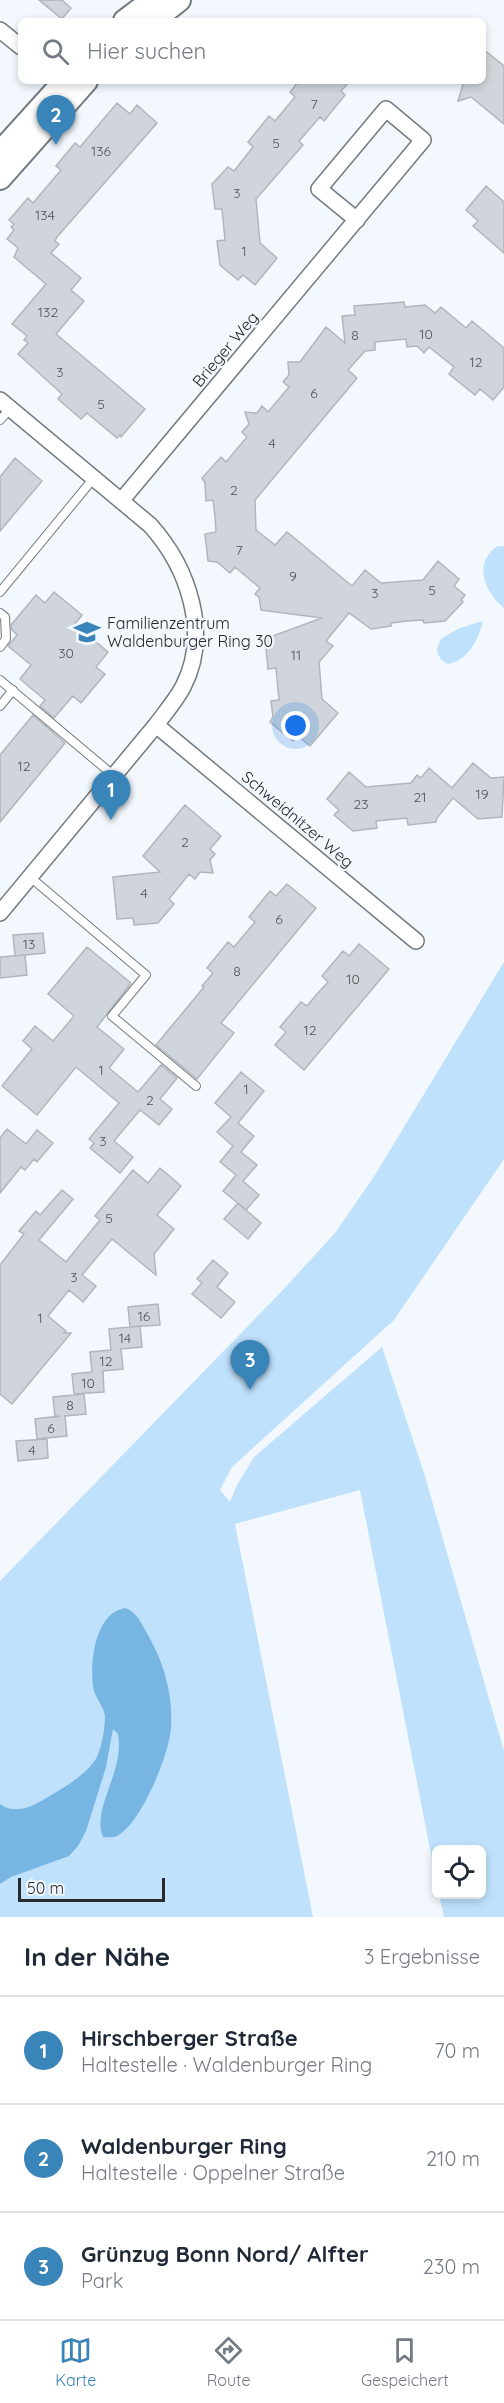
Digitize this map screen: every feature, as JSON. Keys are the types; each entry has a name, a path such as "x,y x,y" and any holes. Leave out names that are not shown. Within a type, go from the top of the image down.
{"street":[{"path":"129,18 153,0"},
{"path":"156,18 179,0"},
{"path":"0,30 18,44"},
{"path":"0,153 76,84"},
{"path":"0,178 76,84"},
{"name":"Brieger Weg","path":"121,501 357,220 423,140 386,109 319,189 357,220"},
{"path":"0,913 156,725 183,686 192,661 195,634 193,608 186,580 164,540 121,501 3,410"},
{"name":"Schweidnitzer Weg","path":"156,725 416,941"}],"lane":[{"path":"0,592 93,479"},
{"path":"0,613 5,617 6,639 0,647"},
{"path":"0,680 113,775"},
{"path":"0,706 13,690"},
{"path":"30,878 146,975 112,1016 196,1086"}],"shaded area":[{"path":"498,546 504,546 504,608 491,594 483,569 485,560"},
{"path":"483,621 475,643 461,659 447,664 440,659 437,649 442,638 460,628"},
{"path":"504,962 504,1159 394,1320 232,1467 220,1490 230,1502 254,1457 382,1347 424,1473 504,1751 504,1917 444,1917 440,1899 486,1899 486,1845 432,1845 432,1859 360,1490 235,1524 313,1917 0,1917 0,1581 281,1292 335,1233 375,1175"}],"water":[{"path":"125,1608 138,1618 154,1646 169,1691 171,1727 169,1739 153,1787 126,1829 115,1837 103,1837 100,1826 101,1814 119,1748 118,1734 113,1729 106,1767 86,1831 78,1846 69,1856 11,1877 0,1884 0,1804 16,1809 38,1803 80,1776 97,1757 103,1737 105,1716 93,1686 94,1652 101,1628 107,1619 115,1612"}],"building":[{"path":"39,0 62,0 71,8 61,18"},
{"path":"486,51 504,66 504,124 471,97 458,101 463,84 486,84"},
{"path":"297,84 347,84 341,91 345,95 324,121 320,117 299,141 303,145 256,199 260,243 277,258 255,285 243,275 238,280 220,265 217,241 225,240 222,209 215,209 212,184 228,167 234,171 253,147 248,142 269,116 275,121 295,97 290,92"},
{"path":"117,103 130,114 137,105 157,123 57,237 55,241 59,244 51,253 81,278 71,290 84,301 56,334 145,409 121,437 120,435 117,438 87,413 81,419 58,399 62,394 18,354 28,343 24,340 27,336 12,324 46,284 14,257 18,248 7,239 14,230 11,227 14,224 9,220 28,198 33,203 61,170 56,166 75,143 80,147"},
{"path":"486,186 504,202 504,253 473,226 478,221 466,210"},
{"path":"404,302 405,307 425,305 435,313 441,307 466,328 472,321 504,348 504,387 493,400 480,389 475,395 449,374 454,367 429,347 424,353 417,346 407,347 406,339 375,342 375,350 365,351 348,370 357,378 255,500 256,530 275,545 287,532 352,586 365,570 381,583 423,580 438,561 459,579 454,586 465,595 461,600 463,602 445,621 424,623 423,620 407,621 371,629 349,613 326,641 333,646 319,662 322,699 338,713 310,746 298,736 293,741 270,722 273,717 271,701 279,700 276,668 268,669 266,648 259,641 322,618 261,610 259,597 255,594 260,588 235,567 230,573 217,562 208,561 205,534 216,532 215,516 213,500 206,501 205,483 202,478 221,457 226,462 247,437 242,432 249,424 245,412 257,413 262,406 268,412 289,387 283,382 289,375 288,362 300,362 326,327 345,343 342,316 355,315 354,306"},
{"path":"15,458 42,481 0,531 0,477"},
{"path":"54,592 82,615 75,624 108,652 96,667 105,674 81,703 73,696 54,718 40,706 45,700 20,679 31,665 8,646 17,635 11,625 36,595 45,603"},
{"path":"33,715 65,743 0,822 0,755"},
{"path":"473,763 491,778 504,777 502,817 478,819 453,798 436,822 408,825 407,818 376,821 377,828 353,831 334,815 339,810 327,799 349,772 366,787 411,783 417,775 421,778 429,768 452,788"},
{"path":"185,805 221,836 210,849 215,854 210,860 213,873 200,872 195,879 189,874 169,899 174,904 158,923 134,925 133,918 117,919 113,877 160,872 143,856"},
{"path":"287,884 316,908 221,1023 234,1033 197,1079 156,1045 204,987 202,986 213,973 207,968 228,942 234,947 255,922 249,917 270,891 276,896"},
{"path":"43,933 45,953 15,956 13,935"},
{"path":"359,944 389,969 304,1070 275,1045 286,1032 280,1027 301,1002 307,1006 328,982 322,976 343,951 349,956"},
{"path":"87,947 131,983 97,1027 124,1049 109,1068 138,1092 161,1065 177,1078 160,1099 172,1109 159,1125 140,1110 114,1141 133,1157 120,1173 90,1148 94,1143 89,1139 119,1103 76,1067 37,1115 2,1086 32,1049 23,1041 35,1026 53,1041 74,1016 48,994"},
{"path":"25,955 27,975 0,978 0,957"},
{"path":"241,1072 264,1091 238,1123 254,1136 241,1152 257,1165 243,1181 259,1195 246,1210 223,1191 236,1175 220,1162 233,1146 217,1132 231,1117 215,1103"},
{"path":"7,1129 26,1144 37,1130 53,1143 37,1162 34,1159 25,1170 21,1167 0,1193 0,1138"},
{"path":"160,1168 181,1186 157,1215 174,1229 154,1254 156,1275 112,1239 82,1275 96,1286 83,1302 69,1290 48,1316 66,1331 64,1333 71,1333 12,1404 0,1394 0,1265 24,1234 19,1231 36,1211 40,1215 62,1190 73,1199 39,1240 66,1262 100,1220 95,1216 133,1170 148,1183"},
{"path":"238,1203 261,1223 248,1239 224,1219"},
{"path":"213,1260 228,1273 217,1287 235,1302 221,1318 192,1294 202,1283 197,1279"},
{"path":"158,1304 160,1325 130,1327 128,1307"},
{"path":"140,1326 142,1347 121,1349 123,1369 103,1371 104,1392 74,1394 72,1374 92,1372 90,1352 111,1350 109,1329"},
{"path":"84,1394 86,1414 65,1416 67,1436 37,1439 35,1419 55,1417 53,1397"},
{"path":"47,1439 48,1458 18,1461 16,1441"}],"place":[{"name":"Waldenburger Ring","path":"56,145"},
{"name":"Familienzentrum Waldenburger Ring 30","path":"87,632"},
{"name":"Hirschberger Straße","path":"111,820"},
{"name":"Grünzug Bonn Nord/ Alfter","path":"250,1390"}]}
